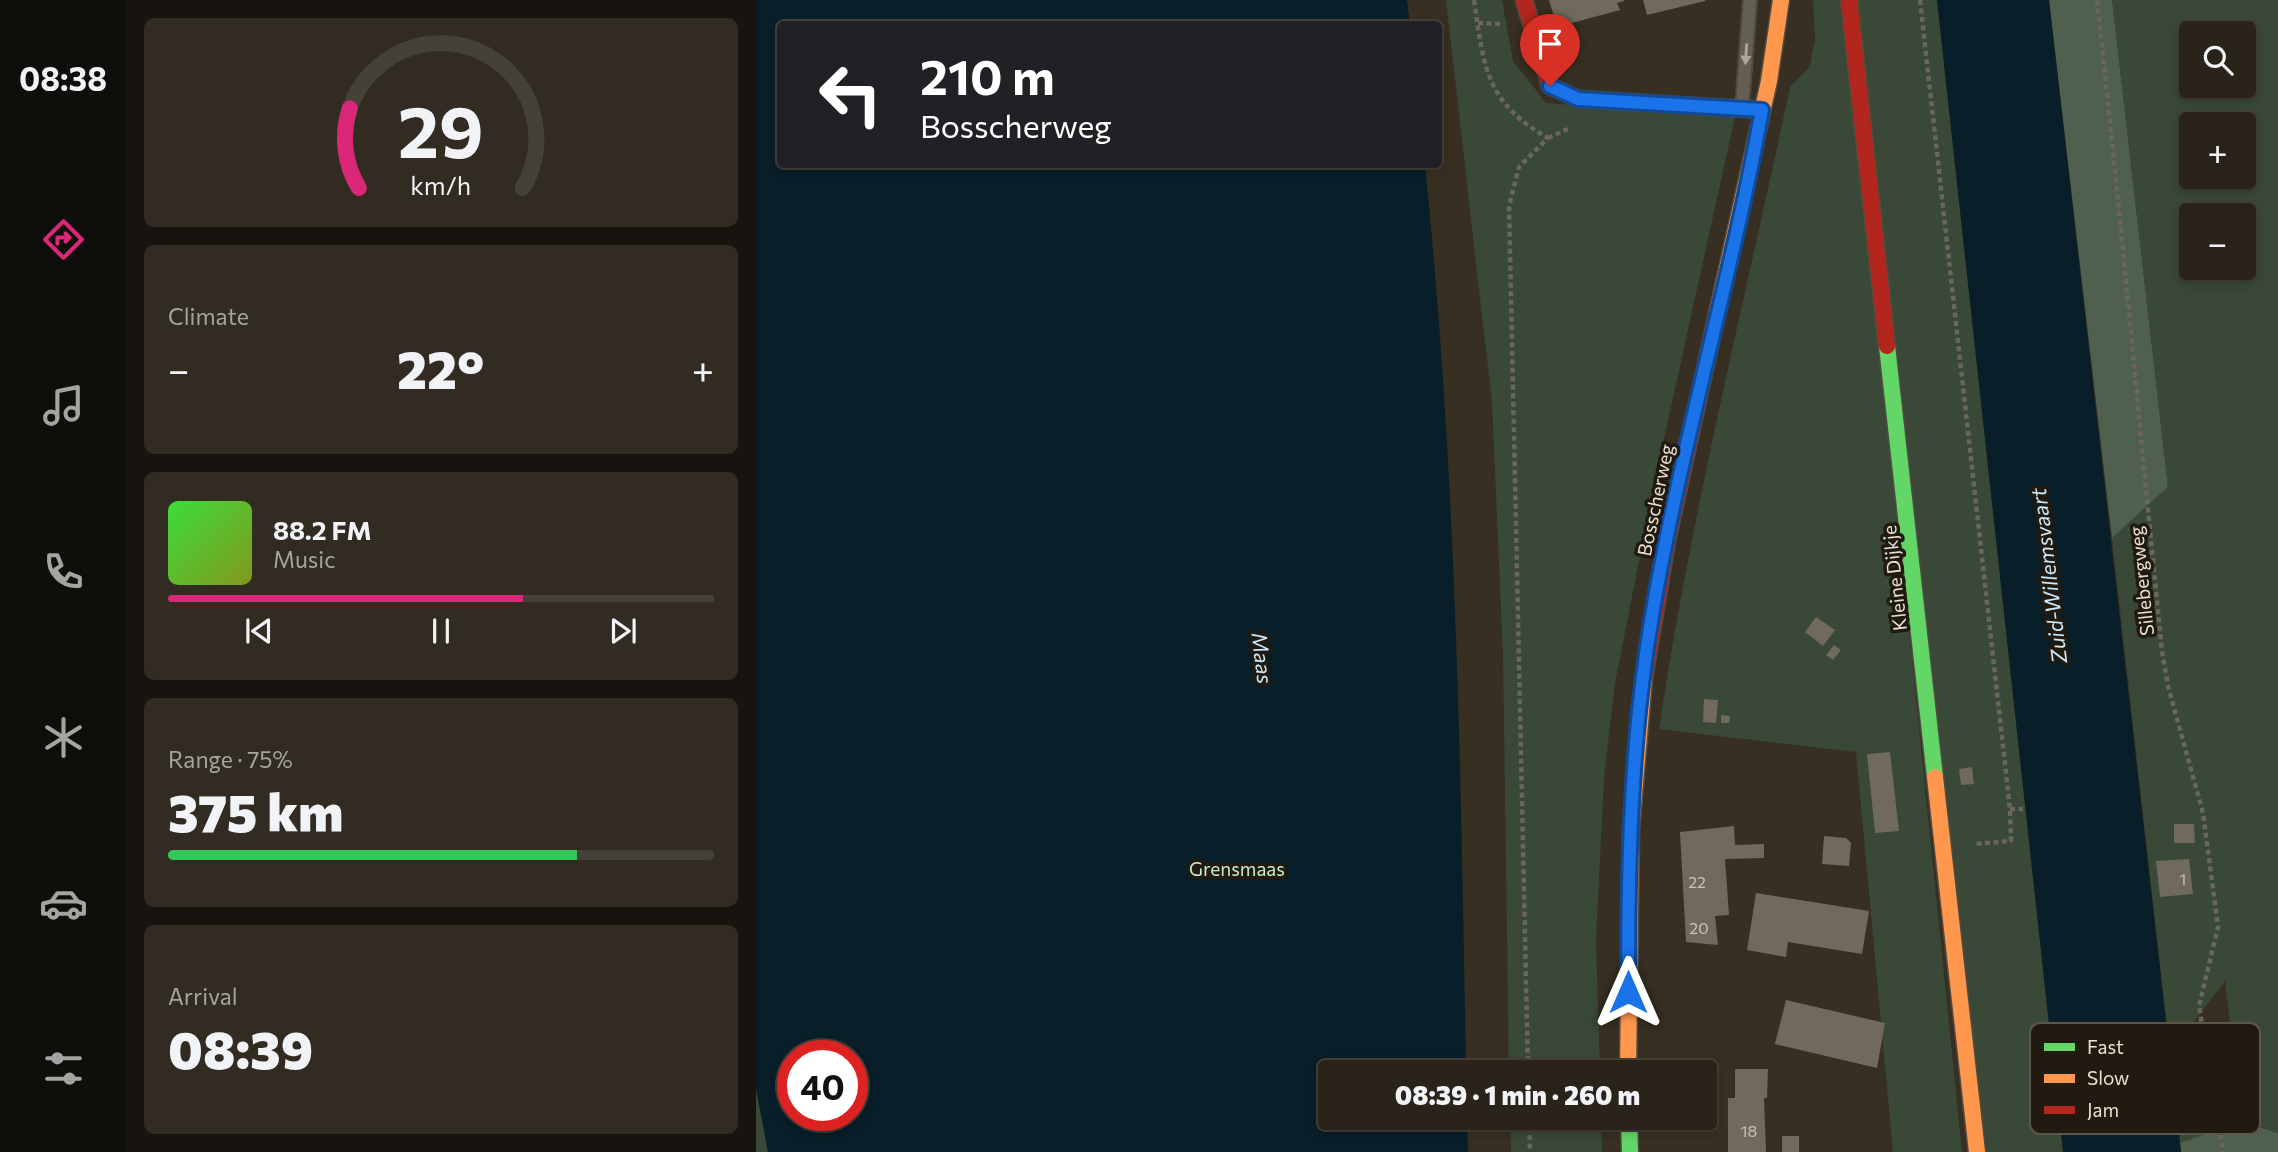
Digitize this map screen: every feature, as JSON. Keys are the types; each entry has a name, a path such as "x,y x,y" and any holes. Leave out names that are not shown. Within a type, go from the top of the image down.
{"street":[{"path":"1524,0 1542,68 1550,86 1578,99 1762,110"},
{"name":"Bosscherweg","path":"1628,1060 1628,865 1634,759 1643,678 1668,538 1762,110 1781,0"},
{"name":"Kleine Dijkje","path":"1849,0 1977,1152"},
{"path":"1629,1130 1630,1152"}],"lane":[{"path":"1742,109 1750,0"}],"path":[{"path":"1474,0 1491,85 1504,105 1524,124 1548,138 1519,167 1509,206 1528,1060"},
{"path":"1920,0 2010,809 2011,841 1945,846"},
{"name":"Sillebergweg","path":"2096,0 2126,260 2135,394 2162,652 2168,686 2203,813 2218,927 2202,989 2200,1023"},
{"path":"2010,809 2023,809"},
{"path":"1530,1130 1530,1152"},
{"name":"Sillebergweg","path":"2220,1134 2223,1152"}],"green space":[{"path":"1446,0 1502,0 1513,61 1546,103 1735,117 1656,475 1615,683 1604,779 1596,940 1600,1060 1509,1060 1503,656 1492,403"},
{"path":"1813,0 1845,0 1962,1152 1893,1152 1856,752 1659,729 1703,487 1790,87 1810,66 1815,38"},
{"path":"1856,0 1937,0 2049,1023 2030,1023 2030,1134 2061,1134 2063,1152 1986,1152"},
{"path":"2049,0 2112,0 2168,487 2112,538"},
{"path":"2112,0 2278,0 2278,1133 2260,1128 2260,1023 2230,1023 2225,981 2193,1023 2167,1023 2112,538 2168,487"},
{"path":"756,1089 759,1096 768,1152 756,1152"},
{"path":"2260,1128 2278,1133 2278,1152 2181,1152 2180,1143 2207,1134 2260,1134"},
{"path":"1510,1130 1601,1130 1602,1152 1511,1152"},
{"path":"2179,1134 2209,1134 2210,1137 2180,1143"}],"water":[{"name":"Grensmaas","path":"756,0 1407,0 1410,21 777,21 777,168 1425,168 1444,391 1450,505 1459,732 1466,1060 1318,1060 1318,1130 1467,1130 1468,1152 768,1152 756,1089"},
{"name":"Zuid-Willemsvaart","path":"1937,0 2049,0 2166,1023 2049,1023"},
{"path":"2061,1134 2179,1134 2181,1152 2063,1152"}],"building":[{"path":"1549,0 1624,1 1617,3 1620,10 1557,27"},
{"path":"1643,0 1705,0 1705,1 1647,15"},
{"path":"1816,617 1835,630 1823,646 1805,632"},
{"path":"1834,645 1841,650 1833,660 1826,655"},
{"path":"1704,699 1718,700 1716,723 1703,722"},
{"path":"1721,715 1730,716 1729,723 1721,723"},
{"path":"1890,752 1899,831 1875,833 1867,754"},
{"path":"1972,767 1974,784 1961,785 1959,769"},
{"path":"2174,824 2194,824 2195,843 2174,843"},
{"path":"1734,826 1735,845 1764,844 1764,858 1725,859 1729,915 1715,916 1718,945 1686,942 1680,832"},
{"path":"1824,836 1846,838 1851,843 1849,866 1822,864"},
{"path":"2189,859 2193,894 2160,897 2156,861"},
{"path":"1756,893 1869,911 1862,954 1788,942 1786,957 1747,950"},
{"path":"1786,1000 1885,1023 1877,1068 1775,1044"},
{"path":"1735,1069 1768,1069 1767,1098 1764,1098 1766,1152 1728,1152 1728,1098 1735,1098"},
{"path":"1782,1136 1799,1136 1799,1152 1782,1152"}],"traffic: fast":[{"path":"1887,346 1935,777"},
{"path":"1629,1130 1630,1152"}],"traffic: slow":[{"path":"1717,314 1769,81 1781,0"},
{"path":"1628,1060 1631,830 1644,678"},
{"path":"1935,777 1977,1152"}],"traffic: jam":[{"path":"1524,0 1550,86 1578,99 1762,110"},
{"path":"1849,0 1887,346"},
{"path":"1644,678 1667,541 1717,314"}],"route":[{"path":"1550,86 1578,99 1762,110 1670,526 1647,650 1637,720 1632,786 1628,865 1628,992"}],"water label":[{"name":"Maas","path":"1263,658"}]}
